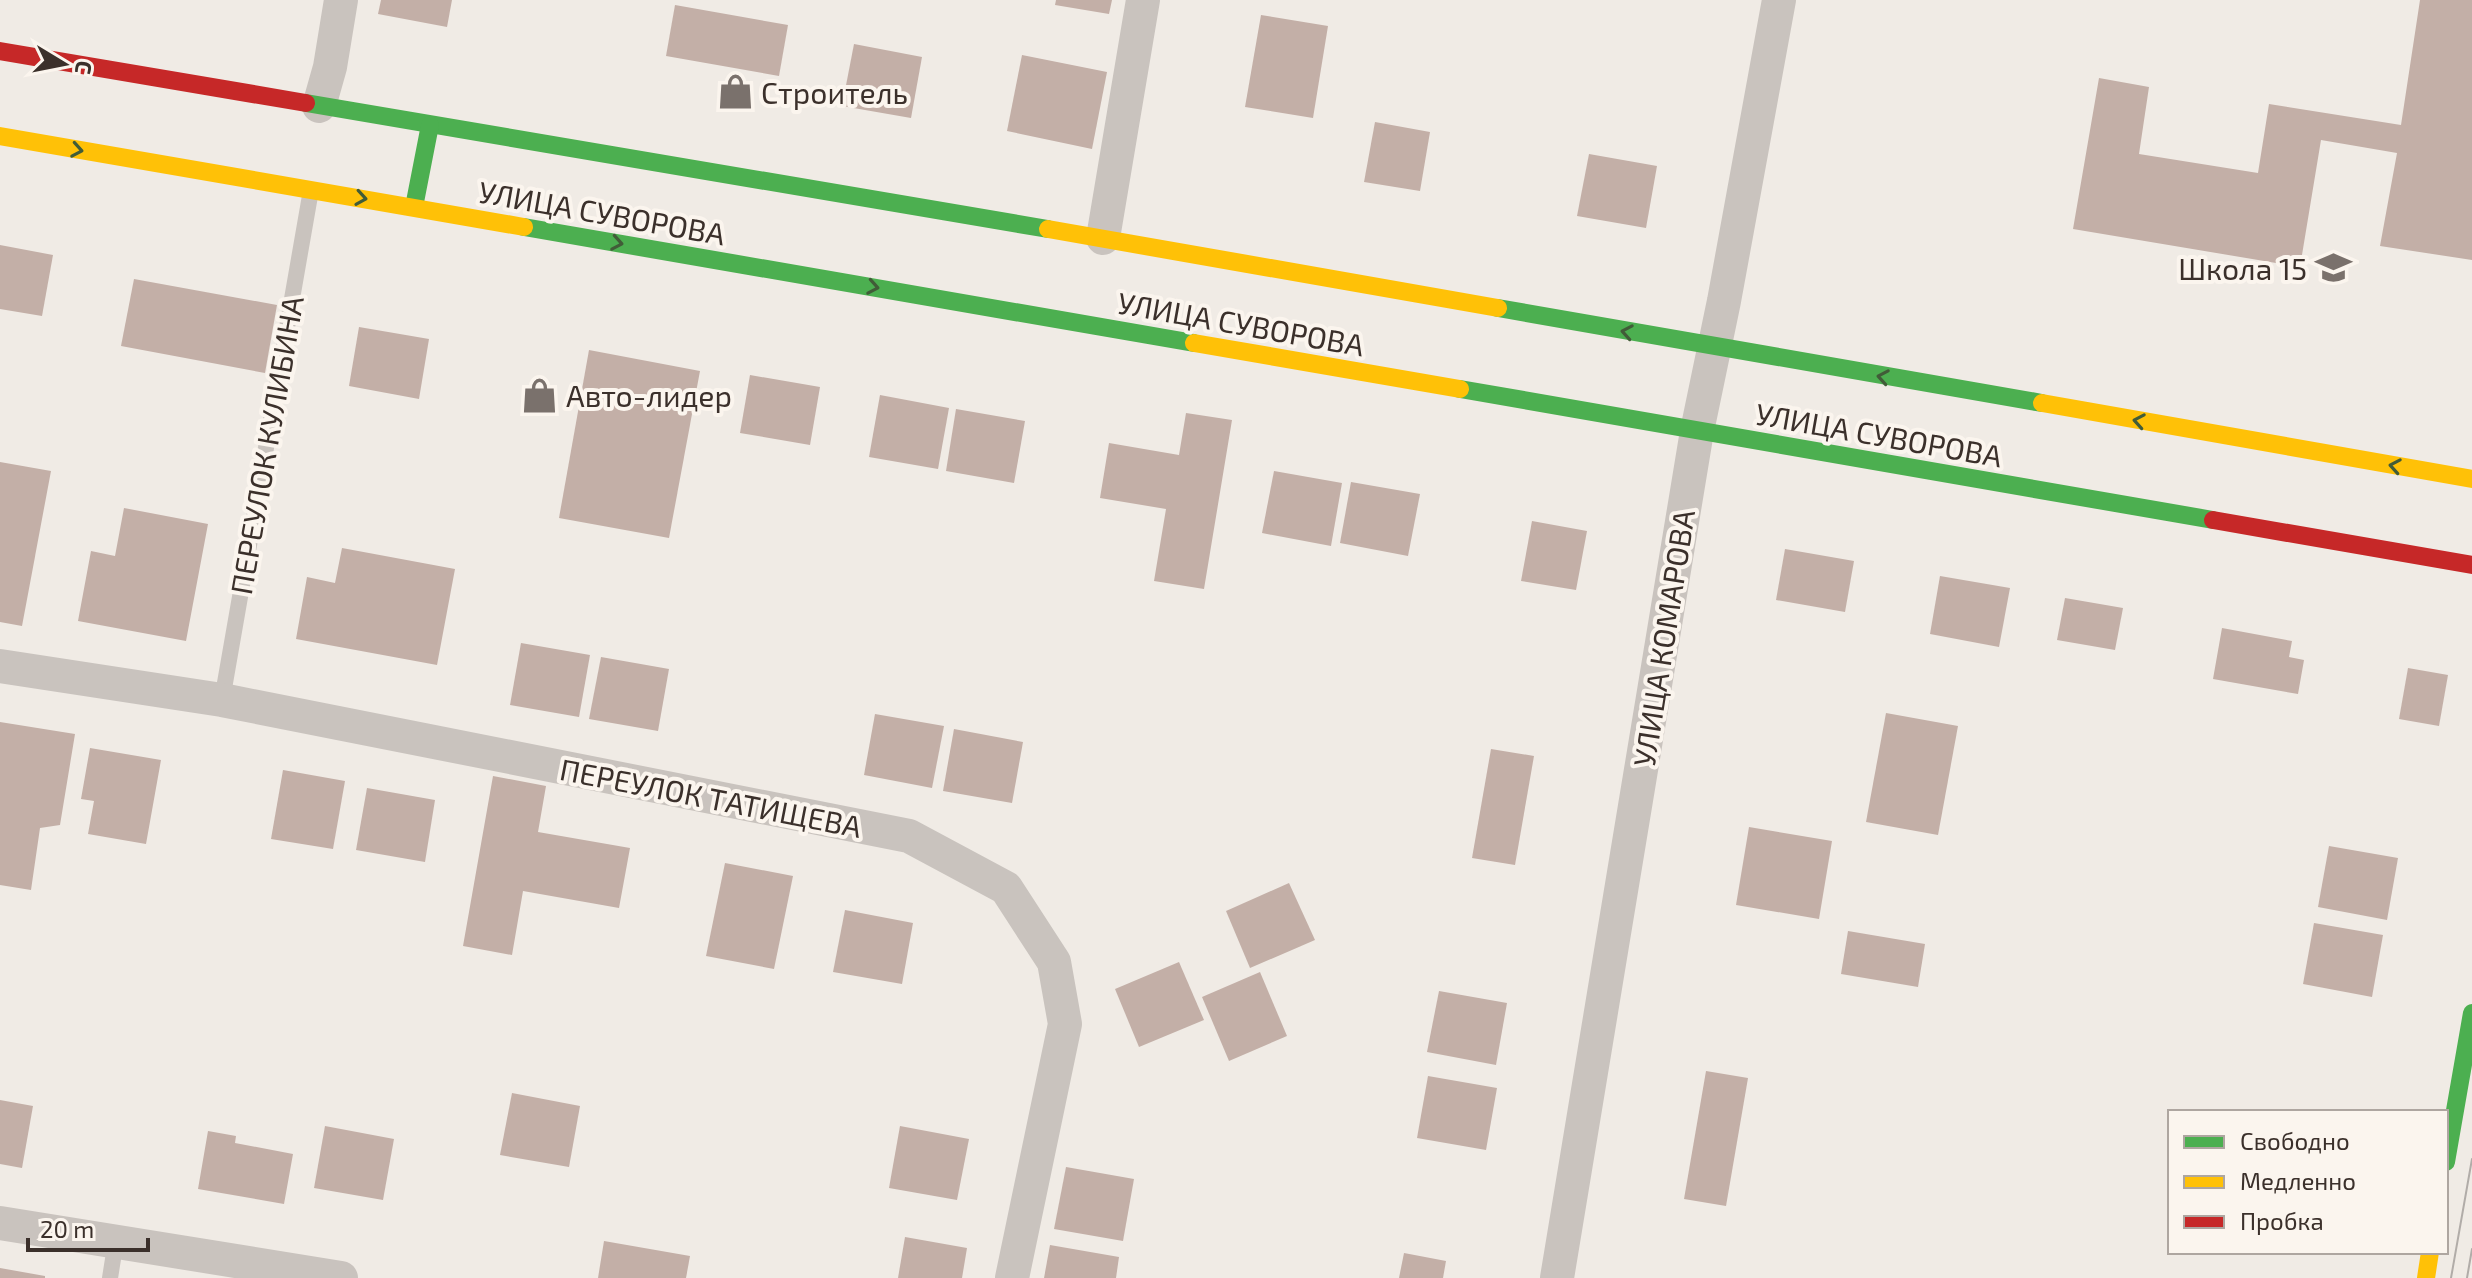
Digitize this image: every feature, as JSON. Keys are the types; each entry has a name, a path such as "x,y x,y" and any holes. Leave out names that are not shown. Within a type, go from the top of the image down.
{"main road":[{"name":"УЛИЦА СУВОРОВА","path":"0,51 1103,238 2472,479"},
{"path":"414,207 430,125"},
{"name":"УЛИЦА СУВОРОВА","path":"0,136 2472,565"},
{"path":"2448,1151 2472,1013"},
{"path":"2426,1278 2430,1254"}],"street":[{"path":"319,106 330,67 341,0"},
{"path":"1103,238 1143,0"},
{"name":"УЛИЦА КОМАРОВА","path":"1557,1278 1697,431 1779,0"},
{"name":"ПЕРЕУЛОК ТАТИЩЕВА","path":"0,666 222,700 909,836 1006,888 1054,962 1065,1024 1012,1278"},
{"path":"0,1223 341,1278"}],"lane":[{"name":"ПЕРЕУЛОК КУЛИБИНА","path":"222,700 311,190"},
{"path":"110,1278 116,1240"}],"building":[{"path":"381,0 452,0 447,27 378,14"},
{"path":"1056,0 1112,0 1109,14 1055,5"},
{"path":"2420,0 2472,0 2472,260 2380,246 2397,153 2321,140 2300,267 2073,229 2099,78 2149,87 2139,154 2258,173 2269,104 2401,125"},
{"path":"675,5 788,25 779,76 666,56"},
{"path":"1261,15 1328,26 1313,118 1245,107"},
{"path":"854,44 922,57 911,118 842,106"},
{"path":"1022,55 1107,72 1092,149 1007,131"},
{"path":"1375,122 1430,132 1420,191 1364,182"},
{"path":"1589,154 1657,166 1646,228 1577,216"},
{"path":"0,245 53,255 42,316 0,309"},
{"path":"134,279 277,305 265,373 121,346"},
{"path":"359,327 429,339 419,399 349,386"},
{"path":"589,350 700,371 669,538 559,518"},
{"path":"750,375 820,387 810,445 740,433"},
{"path":"880,395 949,408 938,469 869,457"},
{"path":"956,409 1025,421 1014,483 946,471"},
{"path":"1186,413 1232,420 1204,589 1154,581 1166,509 1100,498 1109,443 1179,455"},
{"path":"0,462 51,471 22,626 0,622"},
{"path":"1274,471 1342,483 1331,546 1262,533"},
{"path":"1351,482 1420,494 1408,556 1340,543"},
{"path":"124,508 208,524 186,641 78,621 91,551 115,556"},
{"path":"1532,521 1587,531 1576,590 1521,581"},
{"path":"342,548 455,569 437,665 296,639 307,577 335,583"},
{"path":"1785,549 1854,561 1845,612 1776,600"},
{"path":"1940,576 2010,588 1999,647 1930,634"},
{"path":"2065,598 2123,608 2115,650 2057,640"},
{"path":"2222,628 2292,641 2289,657 2304,660 2298,694 2213,679"},
{"path":"521,643 590,655 579,717 510,705"},
{"path":"601,657 669,669 658,731 589,719"},
{"path":"2408,668 2448,675 2439,726 2399,719"},
{"path":"1886,713 1958,726 1938,835 1866,822"},
{"path":"875,714 944,726 932,788 864,775"},
{"path":"0,722 75,734 60,825 40,828 31,890 0,885"},
{"path":"954,729 1023,742 1012,803 943,791"},
{"path":"90,748 161,760 146,844 88,834 94,801 81,799"},
{"path":"1491,749 1534,756 1515,865 1472,858"},
{"path":"283,770 345,781 333,849 271,839"},
{"path":"493,776 546,786 538,832 630,848 619,908 523,891 512,955 463,946"},
{"path":"367,788 435,800 425,862 356,850"},
{"path":"1749,827 1832,841 1819,919 1736,905"},
{"path":"2329,846 2398,858 2387,920 2318,907"},
{"path":"725,863 793,876 774,969 706,956"},
{"path":"1289,883 1315,940 1250,968 1226,911"},
{"path":"845,910 913,923 902,984 833,972"},
{"path":"2314,923 2383,935 2372,997 2303,984"},
{"path":"1848,931 1925,944 1918,987 1841,974"},
{"path":"1179,962 1204,1020 1139,1047 1115,989"},
{"path":"1260,972 1287,1036 1229,1061 1202,997"},
{"path":"1439,991 1507,1003 1496,1065 1427,1052"},
{"path":"1706,1071 1748,1078 1726,1206 1684,1199"},
{"path":"1428,1076 1497,1088 1486,1150 1417,1138"},
{"path":"512,1093 580,1106 569,1167 500,1155"},
{"path":"0,1100 33,1106 22,1168 0,1164"},
{"path":"325,1126 394,1139 383,1200 314,1188"},
{"path":"900,1126 969,1139 957,1200 889,1188"},
{"path":"208,1131 236,1136 235,1143 293,1154 284,1204 198,1189"},
{"path":"1066,1167 1134,1179 1123,1241 1054,1229"},
{"path":"905,1237 967,1248 962,1278 898,1278"},
{"path":"604,1241 690,1256 686,1278 598,1278"},
{"path":"1050,1245 1119,1257 1116,1278 1044,1278"},
{"path":"1404,1253 1446,1261 1443,1278 1399,1278"},
{"path":"0,1268 45,1276 45,1278 0,1278"}],"tram line":[{"path":"2451,1278 2472,1159"},
{"path":"2467,1278 2472,1249"}],"traffic: fast":[{"path":"306,103 1048,229"},
{"path":"414,207 430,125"},
{"path":"524,227 1194,343"},
{"path":"1498,308 2042,403"},
{"path":"1460,389 2213,520"},
{"path":"2448,1151 2472,1013"}],"traffic: slow":[{"path":"0,136 524,227"},
{"path":"1048,229 1498,308"},
{"path":"1194,343 1460,389"},
{"path":"2042,403 2472,479"},
{"path":"2426,1278 2430,1254"}],"traffic: jam":[{"path":"0,51 306,103"},
{"path":"2213,520 2472,565"}],"place":[{"name":"Строитель","path":"735,92"},
{"name":"Школа 15","path":"2333,268"},
{"name":"Авто-лидер","path":"540,395"}]}
